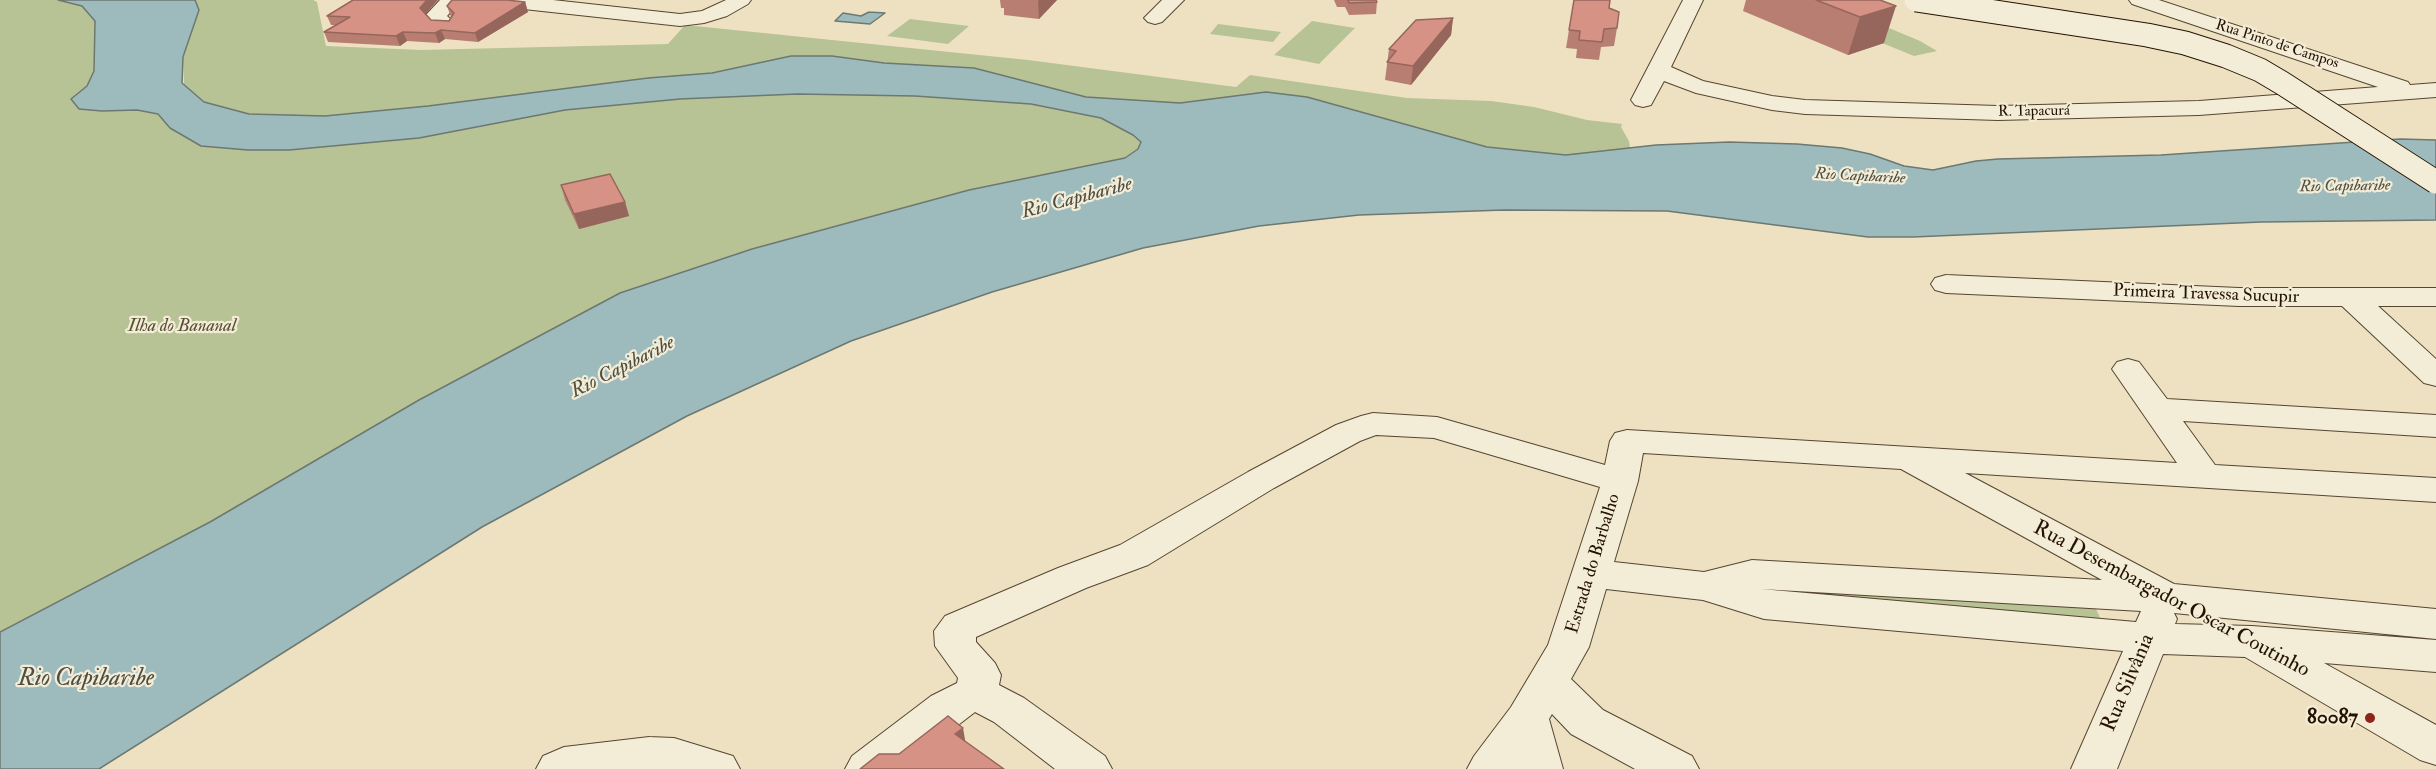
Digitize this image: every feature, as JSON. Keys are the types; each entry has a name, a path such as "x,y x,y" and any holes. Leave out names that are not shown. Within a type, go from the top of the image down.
{"street":[{"path":"444,23 436,16 451,0"},
{"path":"496,0 680,20 720,12 741,0"},
{"path":"1155,18 1174,0"},
{"path":"1643,100 1693,0"},
{"path":"1916,0 2147,35 2185,43 2226,56 2282,82 2436,182"},
{"path":"1961,0 2165,31 2244,51 2278,65 2301,78 2436,163"},
{"name":"Rua Pinto de Campos","path":"2139,0 2425,91"},
{"name":"R. Tapacurá","path":"1659,70 1696,86 1772,103 1805,107 1998,113 2199,108 2425,91"},
{"name":"Primeira Travessa Sucupir","path":"1946,284 2239,297 2436,297"},
{"path":"2351,298 2436,376"},
{"path":"2128,369 2204,475"},
{"path":"2157,409 2436,426"},
{"path":"975,694 980,675 956,646 955,631 959,627 1072,578 1134,555 1262,480 1348,433 1373,424 1418,425 1437,428 1620,481"},
{"name":"Estrada do Barbalho","path":"1490,769 1527,719 1568,647 1620,481 1628,441 1905,456"},
{"path":"1905,456 2436,490"},
{"name":"Rua Desembargador Oscar Coutinho","path":"1905,456 2252,642 2436,747"},
{"path":"1592,573 1704,586 1764,604 2147,638 2252,642 2436,656"},
{"path":"1704,586 1752,574 2168,598 2436,624"},
{"name":"Rua Silvânia","path":"2094,769 2147,638 2168,598"},
{"path":"1549,683 1587,722 1676,769"},
{"path":"868,769 946,708 960,699 975,694 1009,710 1089,769"},
{"path":"1527,719 1540,769"},
{"path":"559,769 564,766 649,756 674,757 717,769"}],"green space":[{"name":"Ilha do Bananal","path":"0,0 57,0 82,6 95,21 94,71 87,86 71,99 79,109 137,110 159,114 170,128 201,146 248,150 289,150 419,138 565,110 680,99 797,94 915,96 1031,104 1101,118 1134,135 1141,142 1138,149 1125,158 969,190 752,249 620,293 419,400 210,522 0,632"},
{"path":"195,0 313,0 317,2 326,46 421,50 668,44 685,25 1028,60 1236,87 1250,75 1407,98 1491,101 1534,107 1587,120 1622,124 1621,127 1629,141 1630,148 1567,155 1528,152 1487,147 1427,132 1349,108 1266,92 1180,103 1086,97 974,68 884,63 831,56 791,56 712,73 648,78 428,106 325,116 249,114 204,102 184,84 183,59 199,10"},
{"path":"910,19 969,26 948,44 887,36"},
{"path":"1312,21 1355,28 1319,64 1274,55"},
{"path":"1218,24 1281,32 1273,42 1210,34"},
{"path":"1889,28 1937,51 1914,56 1865,36"},
{"path":"1748,584 2095,607 2104,626 1756,595"}],"water":[{"name":"Rio Capibaribe","path":"58,0 195,0 199,10 183,57 182,83 204,102 249,114 325,116 428,106 648,78 712,73 791,56 832,56 884,63 974,68 1086,97 1180,103 1266,92 1307,97 1487,147 1566,155 1656,145 1729,142 1797,144 1842,148 1870,154 1904,166 1933,170 1998,159 2161,155 2400,139 2436,140 2436,220 2261,222 1868,237 1667,211 1504,210 1359,215 1259,226 1143,248 992,292 851,341 687,416 482,527 99,769 0,769 0,632 210,522 419,400 620,293 752,249 969,190 1125,158 1138,149 1141,142 1133,135 1101,118 1031,104 915,96 797,94 680,99 565,110 419,138 289,150 248,150 201,146 170,128 158,114 137,110 79,109 71,99 87,86 94,71 95,21 82,6"},
{"path":"869,12 885,13 870,24 835,21 843,13 861,16"}],"building":[{"path":"353,0 427,0 420,8 431,20 449,21 454,13 447,6 452,0 525,2 475,33 441,30 435,33 403,32 396,36 324,32 350,17 327,16"},
{"path":"1348,0 1376,0 1377,2 1349,3"},
{"path":"1574,0 1610,0 1609,8 1619,12 1617,28 1604,29 1602,42 1579,40 1580,31 1569,30"},
{"path":"1816,0 1880,0 1896,6 1860,17"},
{"path":"1453,18 1413,66 1387,62 1396,51 1389,49 1416,20"},
{"path":"610,174 625,202 574,214 561,185"},
{"path":"948,716 963,728 955,734 1004,769 860,769 879,754 899,754"}],"place":[{"name":"80087","path":"2370,718"}]}
